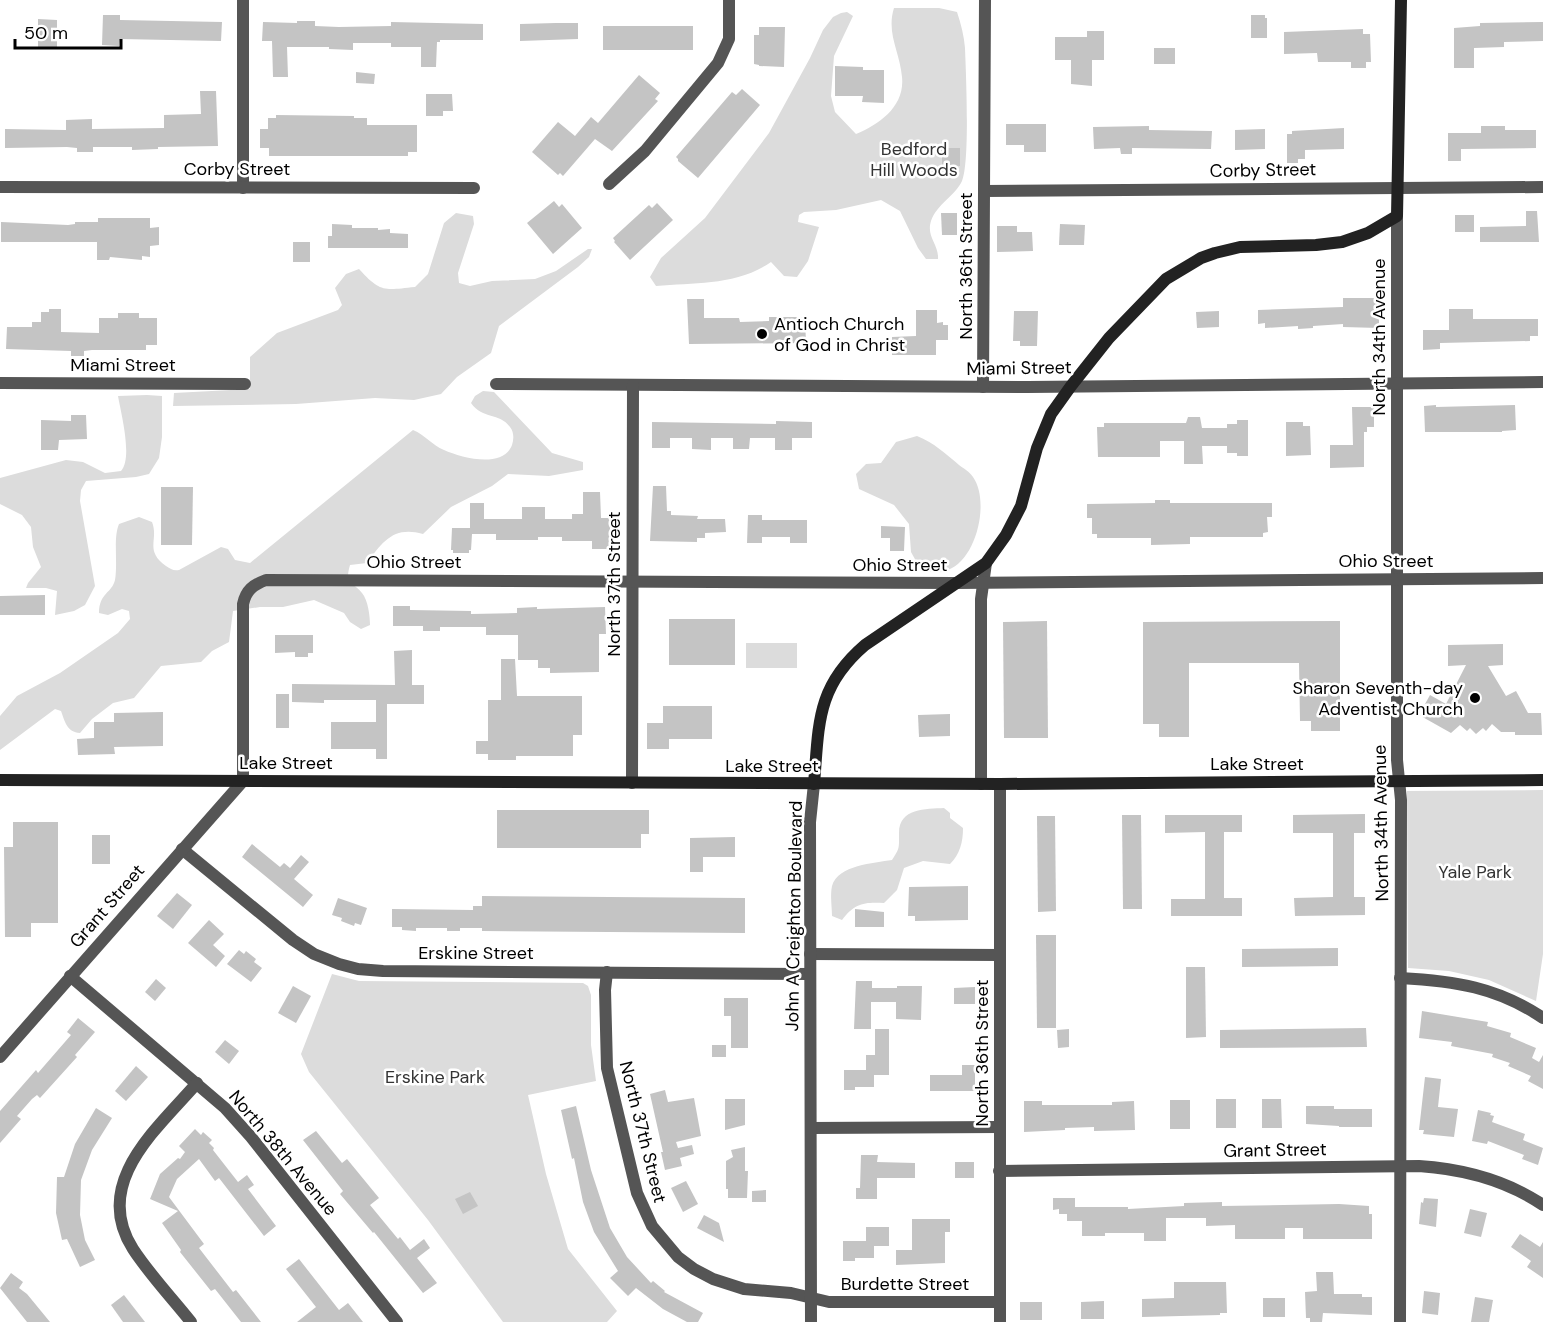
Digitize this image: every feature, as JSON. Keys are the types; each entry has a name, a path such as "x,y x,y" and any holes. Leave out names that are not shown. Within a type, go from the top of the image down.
{"main road":[{"path":"1397,216 1401,0"},
{"name":"John A Creighton Boulevard","path":"814,784 820,717 826,697 839,671 865,645 986,563 1014,522 1027,489 1040,440 1051,414 1109,338 1151,294 1177,270 1201,258 1240,247 1342,242 1368,233 1397,216"},
{"name":"Lake Street","path":"0,780 1000,784 1543,780"}],"street":[{"path":"243,0 243,188"},
{"path":"609,184 645,151 718,63 729,39 729,0"},
{"name":"North 36th Street","path":"983,387 986,0"},
{"name":"Corby Street","path":"0,187 474,188"},
{"name":"Corby Street","path":"984,191 1543,187"},
{"name":"North 34th Avenue","path":"1397,216 1397,579 1401,800 1400,1322"},
{"name":"Miami Street","path":"496,384 983,387 1543,382"},
{"name":"Miami Street","path":"0,383 245,384"},
{"name":"North 37th Street","path":"632,783 633,385"},
{"path":"981,784 981,599 986,563"},
{"name":"Ohio Street","path":"243,781 243,604 250,588 266,580 955,584 1543,578"},
{"name":"Grant Street","path":"0,1057 243,781"},
{"name":"John A Creighton Boulevard","path":"811,1322 810,822 814,784"},
{"name":"North 36th Street","path":"1000,784 1000,1322"},
{"name":"Erskine Street","path":"182,849 293,940 314,954 358,969 810,974"},
{"path":"810,954 1000,955"},
{"name":"North 37th Street","path":"607,972 605,990 607,1068 637,1193 652,1226 678,1257 712,1279 744,1289 811,1297"},
{"name":"North 38th Avenue","path":"70,976 225,1108 251,1137 397,1322"},
{"path":"1400,978 1441,980 1475,987 1510,999 1543,1018"},
{"path":"190,1322 134,1249 126,1234 120,1203 126,1174 137,1152 197,1083"},
{"path":"811,1128 1000,1127"},
{"name":"Grant Street","path":"999,1171 1433,1167 1468,1172 1518,1190 1543,1205"},
{"name":"Burdette Street","path":"811,1297 829,1302 1000,1302"}],"green space":[{"name":"Bedford Hill Woods","path":"894,8 939,8 957,12 964,39 966,156 962,181 937,210 931,221 930,232 937,249 938,259 926,259 900,211 881,200 836,210 804,212 799,215 798,222 819,227 808,261 797,277 784,276 771,262 758,270 730,279 656,286 650,277 661,258 705,218 769,133 823,30 833,17 847,12 853,16 834,56 831,96 835,112 856,134 874,125 889,113 902,87 901,68 892,26"},
{"path":"456,213 473,216 474,224 458,273 459,283 470,286 492,281 535,279 556,271 588,249 592,249 589,257 578,267 499,326 491,353 457,377 441,394 414,400 375,398 296,404 173,406 174,393 250,389 250,357 277,333 338,310 342,305 335,288 346,274 359,269 378,286 384,288 415,287 428,274 444,223"},
{"path":"483,391 494,392 552,453 583,462 583,470 549,476 508,474 492,486 451,507 423,534 404,532 397,534 384,542 367,563 350,565 349,580 364,596 370,625 361,629 350,622 344,613 314,600 283,607 260,607 233,611 229,642 212,651 201,662 161,666 134,698 113,703 92,719 80,733 72,731 65,723 61,711 55,709 0,750 0,716 17,696 60,673 118,633 130,619 129,611 122,609 108,615 99,613 101,601 115,580 116,536 119,524 139,517 152,522 156,555 166,566 174,570 179,570 221,547 228,549 235,560 250,563 413,430 440,448 461,456 481,460 500,457 507,452 513,440 510,427 501,419 481,412 471,403 475,396"},
{"path":"118,396 162,396 162,437 159,458 149,474 86,481 81,490 80,501 95,586 85,605 74,611 55,615 57,591 46,588 26,588 41,567 33,547 31,527 22,515 0,504 0,478 66,460 83,462 105,473 121,471 126,456 126,446"},
{"path":"917,436 929,442 970,473 978,487 980,514 973,542 967,554 958,564 941,572 921,570 911,552 909,524 894,505 859,489 856,474 866,464 881,463 896,442"},
{"path":"746,643 797,643 797,668 746,668"},
{"name":"Yale Park","path":"1543,790 1543,954 1536,1001 1489,980 1449,971 1408,968 1407,791"},
{"path":"944,808 950,813 950,818 963,828 960,848 950,864 923,861 904,868 897,890 884,903 860,905 851,910 842,920 832,916 831,890 841,874 858,866 892,860 898,848 900,825 908,814"},
{"name":"Erskine Park","path":"332,974 359,981 583,983 588,986 591,995 591,1045 596,1081 528,1095 546,1174 568,1249 617,1311 607,1322 503,1322 428,1220 309,1072 301,1054"}],"building":[{"path":"103,15 120,15 120,20 222,22 221,41 120,39 119,46 102,45"},
{"path":"1251,15 1265,15 1267,38 1251,38"},
{"path":"38,19 57,20 57,47 38,47"},
{"path":"297,21 315,21 315,26 339,27 391,26 391,22 483,24 483,40 440,40 437,42 436,67 421,67 421,47 391,47 391,43 353,43 353,50 329,49 329,47 287,47 288,77 273,77 272,41 262,41 263,22 297,23"},
{"path":"1543,22 1543,41 1504,42 1504,47 1474,48 1474,68 1454,68 1454,28 1480,26 1480,23"},
{"path":"578,23 578,39 520,41 520,24"},
{"path":"603,26 693,26 693,50 603,50"},
{"path":"759,27 785,27 784,67 754,64 754,35 759,35"},
{"path":"1363,29 1363,34 1370,34 1371,62 1366,62 1366,68 1351,68 1351,62 1318,62 1317,53 1284,54 1284,32"},
{"path":"1087,31 1104,31 1104,60 1092,60 1092,86 1071,84 1071,60 1055,60 1055,37 1087,37"},
{"path":"1154,48 1175,48 1175,64 1154,64"},
{"path":"835,66 884,70 884,103 862,102 863,96 835,96"},
{"path":"356,72 375,74 374,84 356,83"},
{"path":"639,75 660,93 655,99 658,101 612,151 595,139 563,176 560,173 558,175 532,152 558,122 575,136 591,117 598,123"},
{"path":"742,89 760,105 698,178 676,157 732,92 736,95"},
{"path":"200,91 216,91 218,146 132,150 132,147 93,147 93,152 77,152 77,148 67,147 5,148 5,129 66,130 66,120 92,119 92,129 164,128 164,115 201,114"},
{"path":"426,94 452,94 453,111 443,111 443,116 426,116"},
{"path":"276,115 354,116 354,118 367,118 367,125 417,125 417,152 408,152 408,156 269,156 269,148 260,148 260,129 268,129 268,118 276,118"},
{"path":"1006,124 1046,124 1046,152 1024,152 1024,145 1006,145"},
{"path":"1149,126 1149,130 1212,131 1211,149 1132,148 1132,154 1121,154 1120,148 1094,149 1093,127"},
{"path":"1481,126 1505,126 1505,130 1536,130 1536,148 1461,149 1461,161 1448,161 1448,133 1481,133"},
{"path":"1344,128 1344,149 1305,150 1305,159 1298,159 1298,163 1287,163 1287,134 1292,134 1292,131"},
{"path":"1265,129 1265,149 1235,150 1235,130"},
{"path":"942,148 960,148 960,166 942,166"},
{"path":"554,201 559,207 562,204 582,228 553,254 527,223"},
{"path":"657,203 673,220 630,260 613,238 649,205 652,208"},
{"path":"1526,211 1537,211 1539,242 1480,242 1480,227 1526,226"},
{"path":"941,213 957,213 957,235 942,235"},
{"path":"1455,215 1474,215 1474,232 1455,232"},
{"path":"98,218 150,218 150,228 159,227 159,245 150,246 150,257 142,256 142,260 110,257 109,260 97,260 97,242 1,242 1,222 68,225 75,224 75,222 98,222"},
{"path":"332,224 352,225 352,228 390,229 390,233 408,234 408,248 328,248 328,236 332,236"},
{"path":"1060,224 1085,225 1084,245 1059,245"},
{"path":"997,226 1017,226 1017,232 1032,232 1033,251 997,252"},
{"path":"293,242 310,242 310,262 293,262"},
{"path":"1343,298 1379,298 1379,328 1343,327 1343,324 1298,329 1298,326 1265,328 1265,323 1258,324 1258,310 1343,307"},
{"path":"687,299 704,299 704,318 739,318 740,322 769,321 769,317 805,317 806,343 689,344"},
{"path":"49,309 61,309 61,332 99,333 99,318 118,318 118,313 139,313 139,318 157,318 157,345 146,345 146,350 84,351 84,356 71,356 71,351 6,349 7,327 32,327 32,322 41,322 41,312 49,312"},
{"path":"1449,309 1473,309 1473,319 1538,319 1538,336 1530,336 1530,341 1440,343 1440,349 1423,350 1423,330 1449,330"},
{"path":"916,310 937,310 937,323 943,322 943,325 948,325 948,340 936,340 936,355 892,355 892,337 916,336"},
{"path":"1014,311 1038,311 1037,346 1020,346 1020,341 1013,341"},
{"path":"1219,311 1219,327 1197,328 1196,312"},
{"path":"1436,405 1436,407 1515,405 1516,430 1425,432 1424,406"},
{"path":"1352,407 1374,407 1374,427 1367,427 1367,432 1364,432 1364,467 1330,468 1330,445 1353,445"},
{"path":"71,415 86,415 87,439 59,440 58,450 41,450 41,420 71,421"},
{"path":"1188,417 1200,417 1202,428 1227,428 1227,424 1237,424 1237,420 1248,420 1248,456 1227,453 1227,446 1202,446 1203,464 1184,464 1184,441 1160,441 1160,457 1098,457 1097,427 1104,427 1104,423 1186,423"},
{"path":"776,421 812,422 812,438 792,438 792,450 775,450 775,438 750,438 749,449 733,449 733,438 711,438 711,450 692,449 692,438 670,438 670,448 652,448 652,422 776,424"},
{"path":"1286,422 1303,422 1303,426 1310,426 1311,455 1286,456"},
{"path":"653,486 666,486 667,511 671,511 671,515 698,516 697,519 725,519 726,532 705,533 705,538 697,538 697,542 650,541"},
{"path":"161,487 193,487 192,545 161,545"},
{"path":"583,492 600,492 601,518 610,518 610,549 592,549 592,541 562,541 562,537 538,537 538,540 496,540 496,534 472,534 469,553 453,553 451,550 452,528 470,528 470,503 484,503 484,519 522,519 522,507 545,507 545,519 572,519 572,514 583,514"},
{"path":"1155,500 1170,500 1170,503 1272,503 1272,517 1267,517 1268,532 1263,533 1263,537 1190,537 1190,544 1151,545 1151,538 1097,538 1097,534 1092,534 1092,518 1087,518 1087,504 1155,503"},
{"path":"748,515 762,515 762,520 807,520 807,543 790,543 790,537 762,537 762,543 747,543"},
{"path":"881,526 905,527 904,551 890,551 890,538 881,538"},
{"path":"45,595 45,615 0,615 0,596"},
{"path":"393,606 410,606 410,610 471,611 471,614 517,613 517,608 605,607 606,634 599,634 599,672 550,673 550,668 538,668 538,660 518,660 518,635 486,635 486,627 440,627 440,631 423,631 423,626 393,626"},
{"path":"669,619 735,619 735,665 669,665"},
{"path":"1047,621 1048,738 1004,738 1003,622"},
{"path":"1340,621 1340,731 1311,731 1311,721 1300,721 1299,663 1189,663 1189,737 1159,737 1159,724 1143,724 1143,622"},
{"path":"275,635 313,635 313,653 308,653 308,657 295,657 295,652 275,653"},
{"path":"1503,644 1503,665 1488,666 1506,696 1516,691 1528,713 1541,713 1542,735 1515,735 1515,732 1501,732 1492,724 1486,731 1483,728 1476,734 1470,728 1467,731 1460,725 1451,733 1419,715 1430,695 1446,704 1466,665 1448,666 1448,645"},
{"path":"412,650 412,685 424,685 424,704 387,704 387,759 376,759 376,749 331,749 331,722 376,722 376,700 292,702 292,684 395,685 394,651"},
{"path":"501,659 515,659 517,696 582,696 582,735 573,735 573,756 516,756 516,760 488,760 488,754 476,754 476,741 488,741 488,700 501,700"},
{"path":"276,694 289,694 289,728 276,728"},
{"path":"663,706 712,706 712,739 669,739 669,749 647,749 647,723 663,723"},
{"path":"163,712 163,746 114,747 115,754 78,755 77,739 94,738 94,722 114,722 114,713"},
{"path":"950,714 950,736 919,737 918,715"},
{"path":"497,810 649,810 649,834 641,834 641,848 497,848"},
{"path":"1365,814 1365,833 1354,833 1354,897 1365,897 1365,915 1295,916 1294,898 1333,897 1333,833 1293,833 1293,815"},
{"path":"1122,815 1141,815 1142,909 1123,909"},
{"path":"1165,815 1242,815 1242,832 1224,832 1224,898 1242,898 1242,916 1171,916 1171,899 1205,899 1205,832 1165,833"},
{"path":"1037,816 1055,816 1056,911 1038,912"},
{"path":"13,822 58,822 58,923 31,923 31,937 5,937 4,847 13,847"},
{"path":"92,835 110,835 110,864 92,864"},
{"path":"735,837 735,857 703,857 703,872 690,872 690,838"},
{"path":"252,844 280,867 284,863 290,868 301,855 309,862 294,879 313,895 303,907 242,857"},
{"path":"968,886 968,920 915,921 915,916 908,916 909,887"},
{"path":"177,893 192,905 173,929 157,916"},
{"path":"482,896 745,898 745,933 482,931 482,928 460,928 460,931 447,931 447,928 416,928 416,931 392,927 392,909 473,910 473,906 482,906"},
{"path":"338,898 367,908 361,925 355,923 354,926 332,915"},
{"path":"855,909 884,912 884,927 855,927"},
{"path":"209,920 224,934 213,945 225,956 216,967 188,943"},
{"path":"1036,935 1056,935 1056,1028 1037,1028"},
{"path":"1338,948 1338,966 1242,967 1242,949"},
{"path":"239,950 244,954 246,951 262,968 251,982 227,964"},
{"path":"1186,967 1205,967 1206,1037 1186,1038"},
{"path":"156,979 166,988 155,1001 145,992"},
{"path":"856,981 872,981 872,988 922,986 921,1020 896,1019 896,1002 871,1002 871,1029 854,1029"},
{"path":"293,986 311,996 296,1023 278,1013"},
{"path":"975,987 975,1004 954,1004 954,988"},
{"path":"724,998 748,998 748,1048 731,1048 731,1016 724,1016"},
{"path":"1422,1011 1488,1022 1487,1026 1511,1033 1510,1037 1536,1048 1532,1058 1539,1062 1543,1055 1543,1089 1528,1081 1531,1076 1508,1066 1510,1063 1492,1057 1493,1054 1451,1046 1452,1042 1419,1038"},
{"path":"78,1018 95,1032 75,1055 77,1057 40,1098 37,1095 17,1116 21,1119 0,1143 0,1111 36,1070 38,1073 71,1035 67,1032"},
{"path":"1366,1028 1367,1047 1220,1048 1220,1030"},
{"path":"875,1029 889,1029 889,1075 874,1075 874,1087 855,1087 855,1090 844,1090 844,1070 866,1070 866,1055 875,1055"},
{"path":"1069,1029 1069,1047 1058,1048 1057,1030"},
{"path":"225,1040 239,1051 229,1064 215,1052"},
{"path":"712,1045 726,1045 726,1057 712,1057"},
{"path":"962,1065 975,1065 975,1091 930,1091 930,1075 962,1075"},
{"path":"136,1066 148,1077 126,1101 115,1091"},
{"path":"1425,1077 1441,1079 1438,1107 1458,1109 1454,1137 1423,1134 1424,1130 1419,1130"},
{"path":"665,1090 668,1102 694,1098 701,1136 676,1142 678,1148 692,1145 694,1154 680,1158 682,1166 665,1170 650,1094"},
{"path":"725,1099 745,1099 745,1125 725,1130"},
{"path":"1216,1099 1236,1099 1236,1128 1216,1128"},
{"path":"1262,1099 1281,1099 1282,1128 1262,1128"},
{"path":"1170,1100 1190,1100 1190,1129 1170,1129"},
{"path":"1024,1101 1042,1101 1042,1105 1112,1105 1112,1102 1134,1101 1135,1130 1094,1131 1094,1127 1024,1132"},
{"path":"576,1106 591,1170 610,1228 627,1257 651,1283 653,1281 664,1292 703,1313 698,1322 687,1322 663,1309 636,1288 628,1296 610,1278 618,1271 594,1232 583,1202 561,1110"},
{"path":"1306,1106 1372,1109 1372,1127 1306,1124"},
{"path":"96,1108 112,1118 92,1150 81,1180 80,1215 85,1240 95,1260 80,1267 67,1239 62,1240 56,1213 57,1177 64,1177 75,1144"},
{"path":"1478,1110 1491,1113 1490,1115 1494,1116 1492,1122 1525,1134 1523,1140 1543,1148 1538,1165 1522,1159 1524,1155 1488,1141 1487,1144 1472,1141"},
{"path":"195,1129 201,1135 203,1132 212,1140 209,1143 214,1148 213,1150 238,1182 247,1175 254,1185 248,1189 276,1226 264,1236 219,1178 215,1181 199,1159 177,1179 169,1197 204,1244 199,1248 233,1292 236,1290 261,1322 241,1322 215,1289 211,1291 180,1252 181,1250 162,1223 178,1211 150,1199 160,1174 178,1158 180,1159 185,1152 179,1146"},
{"path":"316,1131 342,1163 347,1159 379,1198 370,1205 398,1239 400,1237 410,1250 424,1239 430,1248 417,1258 437,1283 423,1293 340,1194 343,1191 303,1140"},
{"path":"745,1147 745,1171 748,1171 747,1198 728,1198 726,1161 733,1157 731,1150"},
{"path":"861,1155 878,1155 877,1162 915,1163 915,1178 877,1178 877,1199 856,1199 856,1188 860,1188"},
{"path":"955,1162 974,1162 974,1178 955,1178"},
{"path":"686,1181 698,1204 683,1212 671,1188"},
{"path":"766,1190 766,1202 752,1202 752,1191"},
{"path":"470,1192 478,1206 463,1214 455,1199"},
{"path":"1053,1198 1075,1198 1075,1207 1128,1207 1128,1209 1184,1206 1184,1203 1222,1202 1222,1206 1339,1204 1369,1206 1369,1214 1372,1214 1372,1239 1303,1239 1303,1228 1285,1228 1285,1239 1235,1239 1235,1225 1206,1226 1206,1218 1166,1218 1166,1241 1144,1241 1144,1233 1105,1233 1105,1236 1082,1236 1082,1221 1067,1221 1067,1214 1059,1214 1059,1209 1053,1210"},
{"path":"1424,1198 1438,1199 1436,1227 1419,1224 1421,1202 1423,1203"},
{"path":"1470,1209 1487,1213 1481,1237 1464,1233"},
{"path":"704,1215 719,1223 724,1242 697,1228"},
{"path":"912,1219 950,1219 950,1232 945,1232 945,1263 896,1265 896,1250 912,1250"},
{"path":"866,1227 889,1227 889,1246 874,1246 874,1258 855,1258 855,1261 843,1261 843,1241 866,1241"},
{"path":"1520,1234 1540,1247 1543,1242 1543,1278 1527,1267 1531,1261 1511,1247"},
{"path":"299,1259 339,1310 348,1303 363,1322 297,1322 316,1307 286,1269"},
{"path":"1316,1272 1333,1272 1334,1294 1362,1294 1362,1297 1372,1297 1372,1315 1323,1313 1322,1322 1310,1322 1310,1318 1306,1318 1305,1292 1317,1291"},
{"path":"11,1273 23,1282 19,1288 27,1294 50,1322 27,1322 0,1288"},
{"path":"1174,1282 1226,1282 1227,1313 1142,1317 1142,1299 1174,1298"},
{"path":"1424,1291 1440,1293 1438,1315 1422,1313"},
{"path":"124,1295 145,1322 123,1322 111,1305"},
{"path":"1475,1297 1493,1300 1489,1322 1471,1322"},
{"path":"1263,1298 1285,1298 1285,1317 1263,1317"},
{"path":"1104,1301 1104,1319 1081,1319 1081,1302"},
{"path":"1020,1302 1042,1302 1042,1320 1020,1320"}],"place":[{"name":"Antioch Church of God in Christ","path":"762,334"},
{"name":"Sharon Seventh-day Adventist Church","path":"1475,698"}]}
